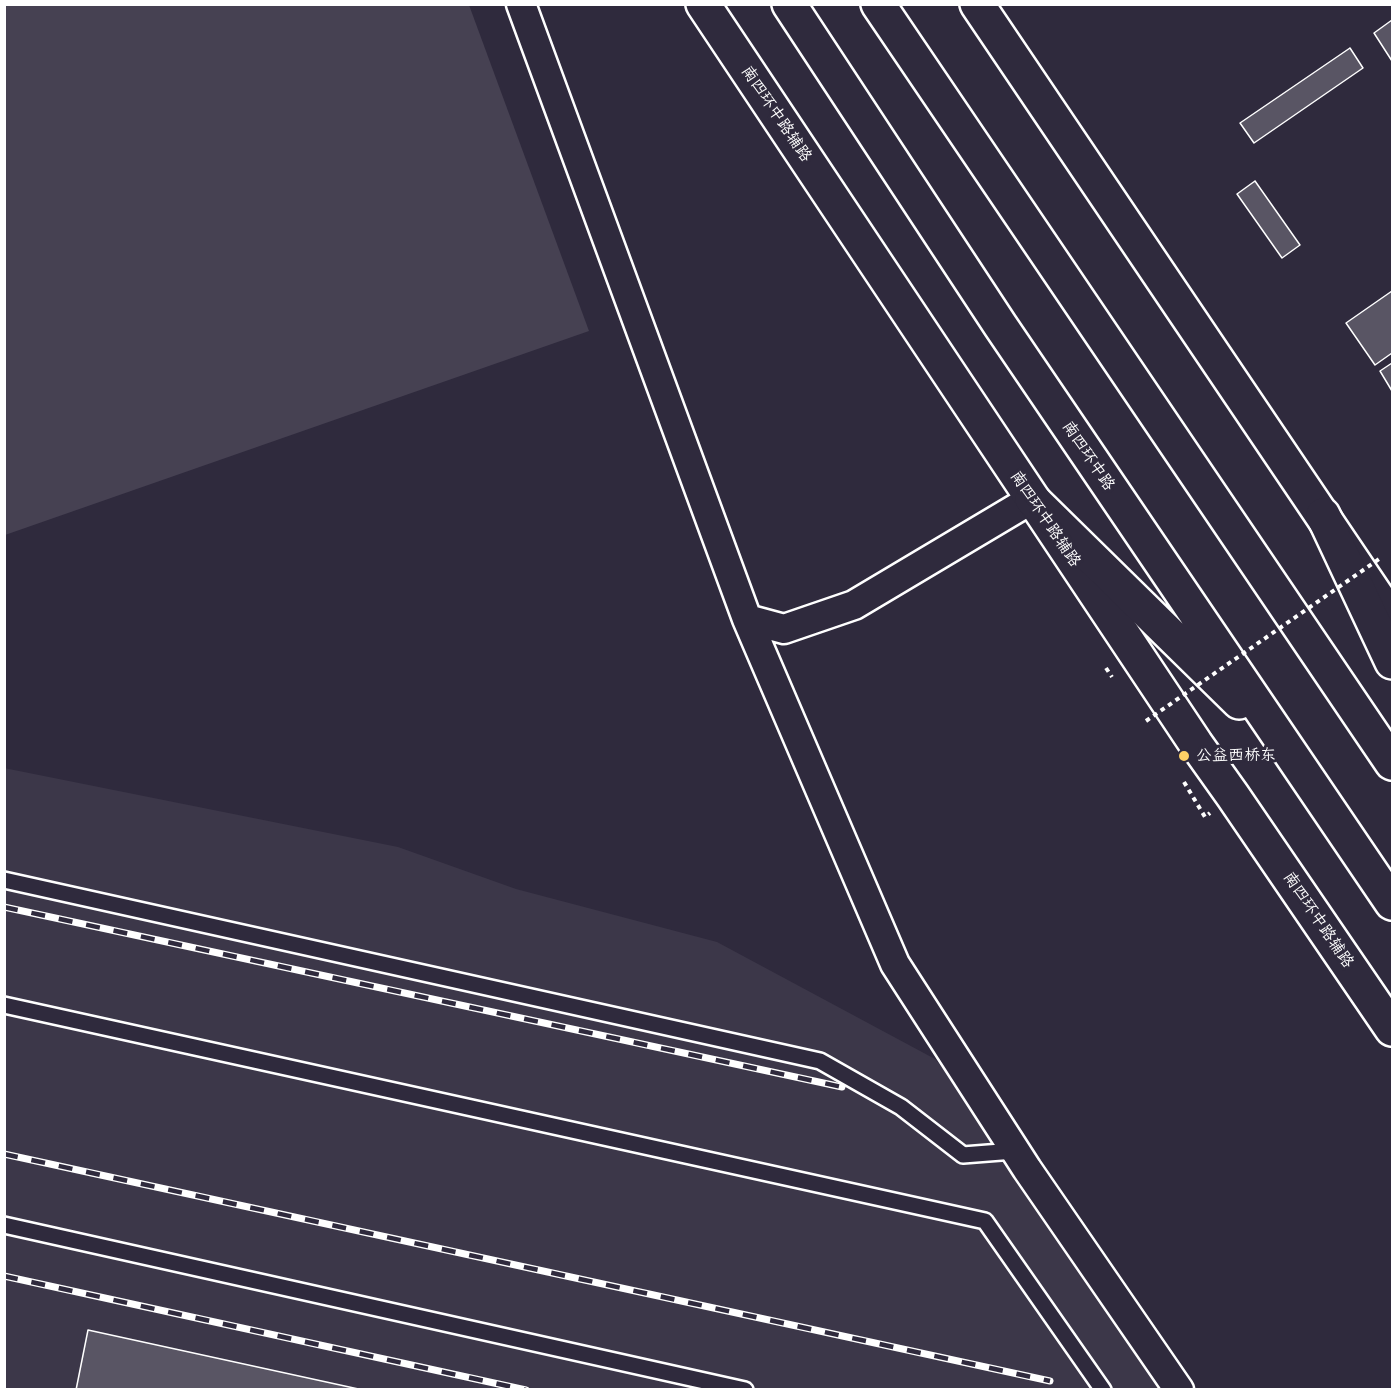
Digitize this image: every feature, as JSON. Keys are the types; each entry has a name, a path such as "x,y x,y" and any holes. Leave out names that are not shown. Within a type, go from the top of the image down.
{"main road":[{"name":"南四环中路辅路","path":"703,4 1196,744 1392,1029"},
{"name":"南四环中路","path":"789,4 1000,325 1392,903"},
{"path":"878,4 1392,763"},
{"path":"977,4 1392,619"},
{"path":"1032,500 1291,753"},
{"path":"1323,515 1392,662"}],"street":[{"path":"521,4 747,619 895,964 1014,1151 1179,1389"},
{"path":"747,619 784,629 854,605 1032,500"}],"lane":[{"path":"4,880 820,1061 901,1107 963,1155 1014,1151"},
{"path":"4,1005 985,1221 1103,1389"},
{"path":"4,1225 744,1389"}],"path":[{"path":"1146,721 1382,557"}],"shaded area":[{"path":"4,5 469,5 589,331 5,535"},
{"path":"4,768 398,847 516,889 717,942 935,1059 1014,1151 1167,1389 5,1389"}],"building":[{"path":"1392,20 1392,61 1374,33"},
{"path":"1350,48 1363,68 1254,143 1240,123"},
{"path":"1255,181 1300,245 1282,258 1237,194"},
{"path":"1392,291 1392,353 1375,365 1346,323"},
{"path":"1392,363 1392,391 1380,371"},
{"path":"88,1330 363,1390 76,1390"}],"railway":[{"path":"4,907 842,1087"},
{"path":"4,1154 1050,1381"},
{"path":"4,1276 526,1390"}],"place":[{"name":"公益西桥东","path":"1184,756"}]}
